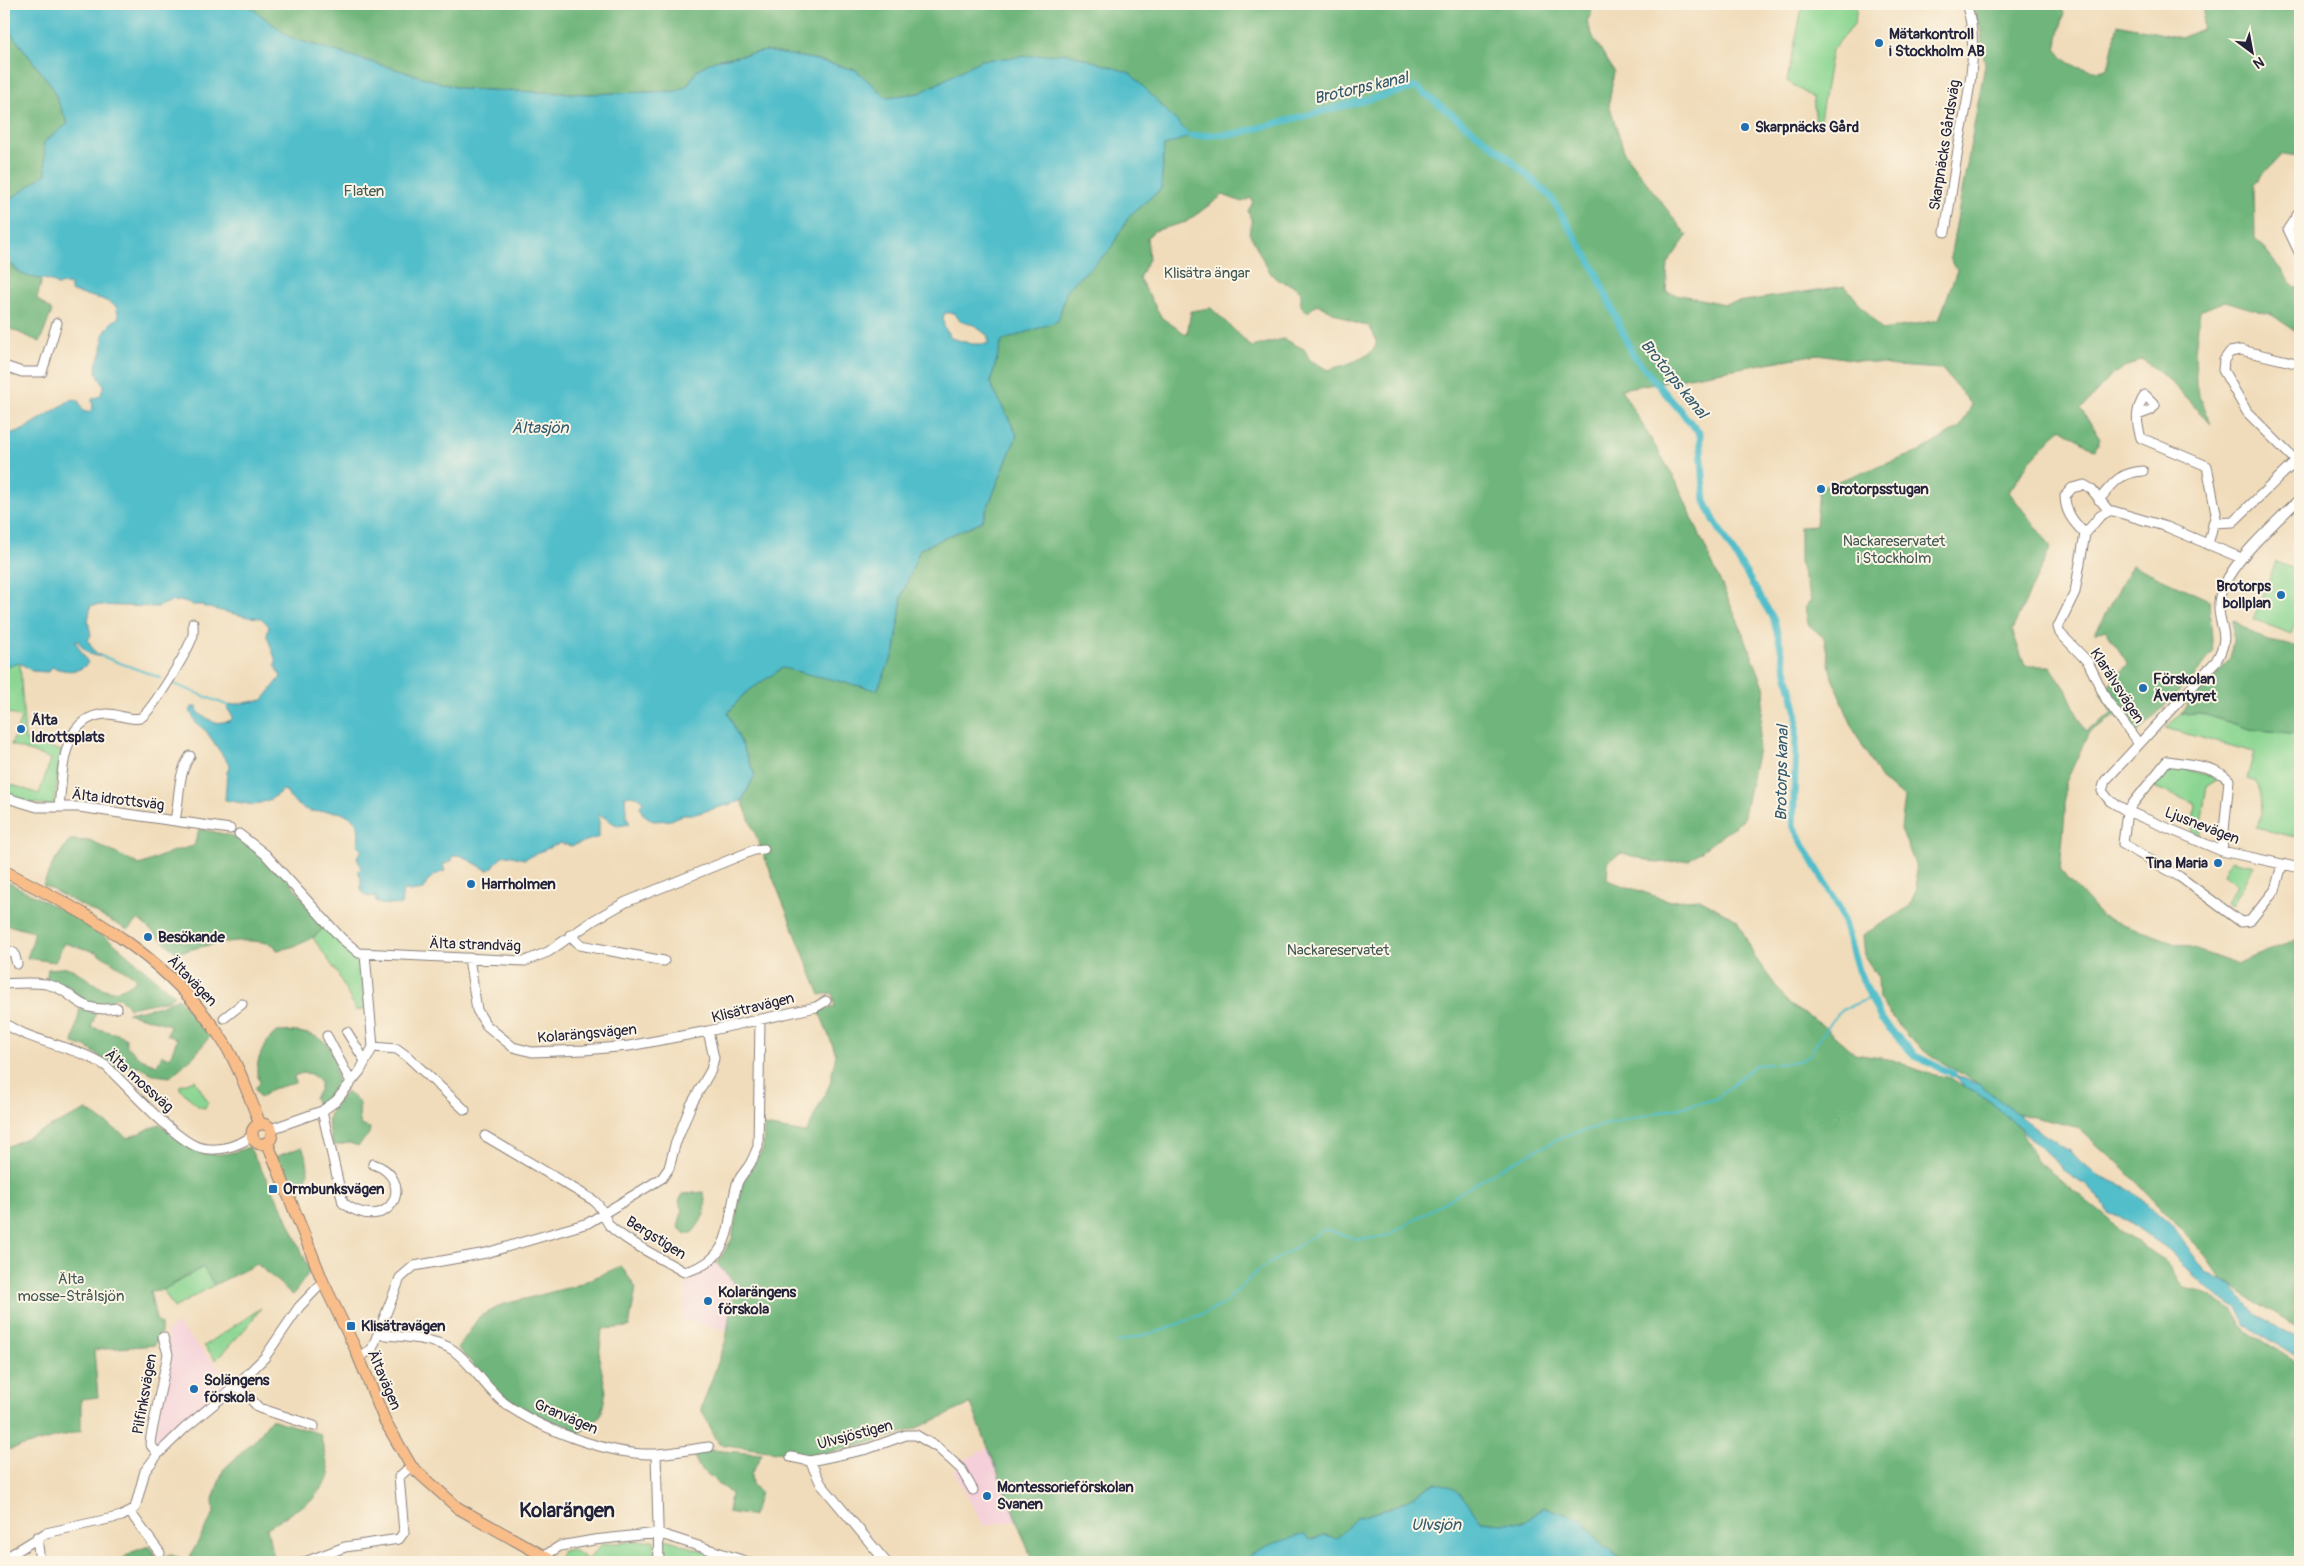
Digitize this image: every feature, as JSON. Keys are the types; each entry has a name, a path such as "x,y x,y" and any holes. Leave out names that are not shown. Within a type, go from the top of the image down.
{"main road":[{"name":"Ältavägen","path":"4,871 101,923 127,941 180,988 224,1042 236,1064 260,1124"},
{"path":"260,1124 267,1125 271,1129 272,1137 267,1142 260,1143 253,1136 253,1130 260,1124"},
{"name":"Ältavägen","path":"267,1142 323,1282 359,1357 385,1421 411,1466 437,1492 458,1508 554,1562"}],"street":[{"name":"Skarpnäcks Gårdsväg","path":"1945,232 1968,97 1973,34 1971,18 1966,4"},
{"path":"2300,211 2288,229 2300,254"},
{"path":"4,366 22,372 42,372 57,323"},
{"path":"2214,522 2233,522 2298,463 2247,412 2223,370 2224,360 2230,352 2241,350 2300,364"},
{"path":"2138,415 2136,421 2141,438 2207,466 2215,509 2208,545"},
{"path":"2100,500 2121,476 2131,472 2143,471"},
{"path":"2109,511 2100,516 2085,534 2070,517 2065,507 2065,496 2072,488 2084,485 2091,490 2109,511 2167,527 2241,558"},
{"path":"2139,744 2216,661 2225,640 2219,603 2229,578 2241,558 2300,498"},
{"name":"Klarälvsvägen","path":"2085,534 2075,592 2058,628 2060,633 2088,662 2106,699 2139,744"},
{"path":"59,807 67,744 72,734 84,722 103,714 135,718 143,716 154,704 193,637 193,624"},
{"name":"Ljusnevägen","path":"2139,744 2104,781 2102,791 2110,801 2127,811 2222,851 2300,868"},
{"path":"175,820 181,778 190,756"},
{"path":"2222,851 2229,780 2224,775 2204,768 2166,761 2127,811 2123,844 2180,877 2241,922 2250,921 2275,890 2282,865"},
{"name":"Älta idrottsväg","path":"4,797 31,806 79,807 230,829"},
{"path":"239,834 272,861 349,946 365,954 373,1047 352,1082 336,1101 322,1111 271,1129"},
{"name":"Älta strandväg","path":"365,954 525,961 548,952 570,935 626,902 754,850 764,849"},
{"path":"570,935 580,946 664,961"},
{"path":"4,950 14,953 17,964"},
{"name":"Kolarängsvägen","path":"469,958 477,1010 486,1025 514,1047 532,1052 629,1046 708,1031"},
{"path":"4,984 47,984 60,990 85,1007 99,1010 117,1008"},
{"name":"Klisätravägen","path":"359,1357 372,1349 400,1278 414,1266 486,1253 588,1223 662,1178 669,1168 675,1145 691,1105 711,1070 714,1058 708,1031 816,1007 826,1001"},
{"path":"224,1018 242,1004"},
{"name":"Bergstigen","path":"485,1136 600,1205 610,1226 625,1236 684,1272 696,1269 718,1252 729,1233 738,1182 758,1147 760,1019"},
{"name":"Älta mossväg","path":"4,1023 18,1032 78,1051 106,1066 176,1133 198,1146 211,1149 227,1148 253,1136"},
{"path":"347,1032 364,1061"},
{"path":"327,1036 352,1082"},
{"path":"373,1047 397,1049 464,1110"},
{"path":"322,1111 343,1203 354,1211 379,1214 388,1210 393,1202 395,1186 393,1178 388,1172 373,1164"},
{"path":"4,1559 46,1533 122,1516 135,1508 145,1471 158,1454 185,1428 237,1385 265,1357 300,1307 323,1282"},
{"name":"Granvägen","path":"379,1334 435,1342 452,1349 503,1401 537,1422 607,1448 656,1454 709,1447"},
{"name":"Pilfinksvägen","path":"158,1454 150,1444 168,1354 163,1337"},
{"path":"237,1385 259,1408 314,1426"},
{"name":"Ulvsjöstigen","path":"791,1457 810,1461 867,1448 906,1435 916,1435 938,1448 961,1469 973,1490"},
{"path":"656,1454 659,1562"},
{"name":"Ulvsjöstigen","path":"810,1461 822,1484 886,1562"},
{"path":"305,1562 345,1547 399,1539 404,1532 399,1478 411,1466"},
{"path":"130,1512 160,1553"},
{"path":"544,1556 560,1546 658,1533 735,1560 748,1562"},
{"path":"37,1538 40,1562"}],"shaded area":[{"name":"Kolarängens förskola","path":"717,1264 734,1282 727,1330 682,1320 687,1281 698,1272"},
{"name":"Solängens förskola","path":"177,1324 233,1382 182,1424 158,1447 153,1441 171,1354 166,1332"},
{"name":"Montessorieförskolan Svanen","path":"989,1447 1016,1520 984,1526 954,1472 964,1460"}],"green space":[{"name":"Nackareservatet","path":"246,4 1595,4 1587,22 1594,39 1614,71 1609,104 1625,154 1687,236 1668,263 1666,292 1724,304 1845,286 1882,330 1939,320 1957,270 1950,258 1985,65 1980,27 1971,4 2058,4 2064,13 2056,47 2060,54 2074,65 2100,71 2108,68 2118,24 2181,38 2202,29 2205,4 2300,4 2300,156 2282,154 2254,184 2255,238 2295,287 2300,287 2300,334 2272,315 2225,301 2200,311 2195,350 2196,386 2211,424 2169,380 2142,359 2113,374 2081,409 2100,439 2095,450 2061,428 2029,462 2009,492 2051,547 2012,630 2025,666 2050,666 2066,689 2085,731 2112,714 2101,693 2128,664 2106,630 2095,633 2132,565 2209,600 2213,652 2194,677 2138,732 2115,716 2089,732 2065,784 2065,813 2060,870 2102,917 2236,964 2300,938 2300,1329 2222,1280 2200,1249 2124,1169 2077,1127 2015,1113 1980,1085 1928,1054 1909,1038 1879,999 1878,978 1865,958 1863,935 1909,907 1917,888 1915,864 1901,829 1905,797 1881,780 1854,730 1832,678 1824,638 1808,624 1805,607 1811,600 1800,565 1800,527 1816,526 1819,488 1919,452 1960,427 1972,405 1942,369 1895,366 1818,354 1621,389 1676,481 1746,640 1765,689 1757,754 1743,820 1689,860 1657,863 1622,853 1608,861 1607,880 1670,901 1700,899 1737,920 1756,959 1789,1004 1822,1025 1855,1054 1893,1060 1926,1073 1950,1078 1986,1098 2020,1128 2036,1160 2110,1220 2123,1235 2141,1243 2165,1262 2185,1287 2209,1296 2231,1310 2248,1333 2262,1339 2300,1366 2300,1562 1637,1562 1618,1557 1608,1548 1604,1549 1583,1520 1544,1507 1525,1522 1500,1523 1481,1521 1461,1495 1435,1483 1395,1507 1356,1518 1337,1538 1324,1535 1246,1558 1243,1562 1033,1562 971,1404 912,1430 863,1445 821,1454 805,1456 719,1444 701,1409 726,1340 734,1282 717,1264 732,1239 742,1184 763,1149 764,1126 806,1133 830,1084 836,1054 819,1011 835,1007 832,993 820,995 742,801 755,775 728,713 743,695 782,667 877,690 895,651 902,596 920,549 982,521 1017,435 990,383 1002,341 1058,321 1067,289 1109,251 1130,215 1161,189 1164,146 1190,136 981,60 920,93 886,97 856,70 813,59 766,51 715,60 698,69 687,86 676,91 589,94 462,89 291,38","holes":["1223,195 1242,202 1251,198 1253,202 1248,211 1252,222 1249,233 1271,274 1298,289 1301,294 1302,306 1308,312 1317,304 1357,324 1369,326 1376,340 1376,346 1372,351 1358,360 1328,370 1310,360 1304,349 1283,339 1252,347 1211,308 1191,311 1187,335 1162,318 1139,278 1149,259 1147,238 1154,231 1186,222"]},
{"path":"1803,4 1857,4 1855,23 1832,50 1820,120 1816,121 1813,98 1787,81"},
{"path":"4,24 51,85 68,124 44,142 46,174 4,204"},
{"path":"4,258 21,272 42,279 37,299 52,311 40,342 4,326"},
{"name":"Brotorps bollplan","path":"2276,562 2300,571 2300,612 2291,634 2253,619"},
{"path":"2233,620 2264,640 2300,647 2300,734 2250,729 2200,713 2181,714 2191,698 2230,659 2233,640"},
{"name":"Älta Idrottsplats","path":"20,663 25,740 62,751 53,807 4,797 4,782 39,794 51,759 11,745 21,718 4,711 4,667"},
{"path":"2200,713 2250,729 2300,734 2300,838 2256,828 2261,811 2259,787 2256,782 2247,779 2254,752 2165,728 2181,714"},
{"path":"2172,766 2220,778 2207,786 2199,837 2192,833 2195,804 2154,787"},
{"path":"199,829 244,841 267,857 325,927 303,943 277,950 274,945 262,942 237,941 213,944 177,953 138,919 128,930 43,885 53,863 70,840 90,841 140,865 171,852 194,846"},
{"path":"2230,860 2254,865 2231,906 2226,903 2237,884 2223,875"},
{"path":"4,880 86,923 115,944 174,995 169,1000 129,1008 126,1003 117,997 101,1006 94,1005 46,981 48,969 70,968 102,988 117,990 135,981 135,977 96,952 64,943 55,962 27,958 33,940 33,932 4,924"},
{"path":"325,927 360,965 365,1008 356,1011 338,974 313,938"},
{"path":"178,998 210,1036 195,1055 170,1077 155,1075 137,1066 115,1068 88,1048 73,1043 80,1008 96,1013 91,1027 121,1035 126,1039 126,1045 141,1059 157,1065 162,1055 170,1058 177,1039 167,1035 170,1025 127,1013 160,1006"},
{"path":"277,1032 304,1033 313,1036 321,1039 333,1051 336,1060 337,1081 330,1092 332,1099 318,1107 314,1098 320,1089 320,1082 311,1074 305,1073 294,1076 295,1083 272,1089 260,1098 255,1088 260,1083 257,1072 258,1061 266,1044"},
{"path":"195,1080 208,1102 205,1108 199,1107 180,1089 180,1085"},
{"path":"346,1092 360,1102 359,1117 361,1125 370,1128 369,1134 358,1146 349,1143 333,1146 328,1121 329,1116 334,1106"},
{"name":"Älta mosse-Strålsjön","path":"87,1110 128,1138 160,1124 181,1141 201,1152 223,1154 249,1147 284,1211 310,1271 293,1295 257,1264 214,1285 203,1267 163,1290 150,1291 156,1319 161,1324 161,1333 155,1345 94,1350 98,1397 81,1399 81,1431 4,1451 4,1148"},
{"path":"302,1147 308,1171 295,1205 275,1157"},
{"path":"703,1192 706,1204 704,1214 691,1234 685,1234 678,1227 682,1212 679,1201 683,1194"},
{"path":"621,1266 636,1288 629,1327 602,1329 599,1358 606,1391 601,1416 580,1433 539,1417 516,1405 493,1386 458,1348 479,1317 501,1305 575,1286"},
{"path":"203,1267 214,1285 174,1308 163,1290"},
{"path":"261,1308 246,1328 216,1360 204,1346"},
{"path":"271,1419 320,1434 330,1476 313,1499 267,1528 274,1562 118,1562 132,1552 149,1546 156,1557 160,1559 171,1555 188,1560 214,1513 213,1499 223,1470 256,1439"},
{"path":"710,1450 762,1454 751,1474 752,1484 760,1493 753,1516 728,1512 731,1494 699,1467 692,1452"},
{"path":"666,1539 730,1560 730,1562 661,1562 661,1542"},
{"path":"654,1540 657,1562 559,1561 562,1551 572,1549 588,1560 602,1544"}],"water":[{"name":"Ältasjön","path":"4,4 246,4 291,38 462,89 589,94 676,91 687,86 698,69 715,60 766,51 813,59 856,70 886,97 920,93 981,60 1067,53 1130,73 1191,136 1164,146 1161,189 1130,215 1109,251 1067,289 1058,321 1002,341 990,383 1017,435 982,521 920,549 902,596 895,651 877,690 782,668 743,695 728,713 755,775 742,801 695,814 685,814 671,820 653,821 642,813 640,806 643,802 639,798 625,796 626,814 630,824 618,826 599,814 599,837 571,846 560,843 524,859 508,855 502,856 491,869 487,870 460,855 451,857 453,860 443,865 445,871 432,878 424,890 409,892 409,890 403,890 401,905 380,904 376,901 375,896 367,897 361,890 361,878 358,871 361,868 357,857 362,850 357,844 359,832 356,822 348,815 330,811 316,812 307,810 291,800 287,792 283,790 271,799 254,805 225,800 227,772 230,766 206,731 196,723 190,711 192,707 197,707 198,713 215,723 230,721 233,717 227,708 230,705 263,700 281,677 275,665 276,661 267,636 269,626 261,618 248,617 180,601 170,602 157,607 91,605 88,621 91,635 88,640 94,651 101,656 90,654 77,640 75,641 88,663 80,669 66,670 52,667 48,672 32,671 20,663 4,667 4,435 23,430 72,399 78,400 84,412 90,412 93,407 92,399 100,396 104,386 96,372 97,362 102,352 103,335 111,323 119,317 116,306 102,299 72,292 69,284 57,285 54,282 27,276 18,271 8,256 4,236 4,204 46,174 44,142 68,124 51,85 4,24","holes":["945,313 953,313 962,322 974,325 988,336 988,344 972,344 951,338 944,327 943,317"]},
{"path":"1953,1074 1980,1085 2036,1129 2069,1151 2096,1174 2128,1188 2171,1225 2205,1271 2232,1287 2257,1315 2272,1325 2300,1338 2300,1362 2290,1352 2246,1325 2236,1309 2215,1295 2181,1265 2168,1249 2117,1215 2108,1214 2102,1201 2086,1185 2074,1179 1986,1098 1968,1089"},
{"name":"Ulvsjön","path":"1435,1483 1451,1488 1462,1496 1481,1521 1500,1523 1525,1522 1544,1507 1583,1520 1604,1549 1608,1548 1618,1557 1637,1562 1243,1562 1247,1557 1262,1548 1305,1534 1309,1540 1324,1535 1337,1538 1356,1518 1395,1507"}],"waterway":[{"name":"Brotorps kanal","path":"1191,136 1235,134 1416,87 1505,155 1550,196 1592,264 1633,355 1700,434 1705,501 1714,520 1774,620 1797,713 1793,826 1840,909 1858,970 1881,1019 1915,1056 1953,1074"},
{"path":"101,656 161,678"},
{"path":"174,684 229,706"},
{"path":"1812,1050 1832,1020 1845,1008 1871,998"},
{"path":"1775,1064 1800,1061 1811,1053"},
{"path":"1314,1236 1324,1229 1358,1239 1386,1237 1503,1167 1567,1135 1717,1099 1755,1065 1770,1064"},
{"path":"1307,1240 1311,1237"},
{"path":"1117,1342 1164,1330 1223,1305 1257,1271 1304,1242"},
{"path":"1110,1562 1140,1562"}],"place":[{"name":"Mätarkontroll i Stockholm AB","path":"1879,43"},
{"name":"Skarpnäcks Gård","path":"1745,127"},
{"name":"Brotorpsstugan","path":"1821,489"},
{"name":"Brotorps bollplan","path":"2281,595"},
{"name":"Förskolan Äventyret","path":"2143,688"},
{"name":"Älta Idrottsplats","path":"21,729"},
{"name":"Tina Maria","path":"2218,863"},
{"name":"Harrholmen","path":"471,884"},
{"name":"Besökande","path":"148,937"},
{"name":"Ormbunksvägen","path":"273,1189"},
{"name":"Kolarängens förskola","path":"708,1301"},
{"name":"Klisätravägen","path":"351,1326"},
{"name":"Solängens förskola","path":"194,1389"},
{"name":"Montessorieförskolan Svanen","path":"987,1496"}],"district":[{"name":"Kolarängen","path":"567,1510"}],"park label":[{"name":"Flaten","path":"364,191"},
{"name":"Klisätra ängar","path":"1207,273"},
{"name":"Nackareservatet i Stockholm","path":"1894,550"}]}
